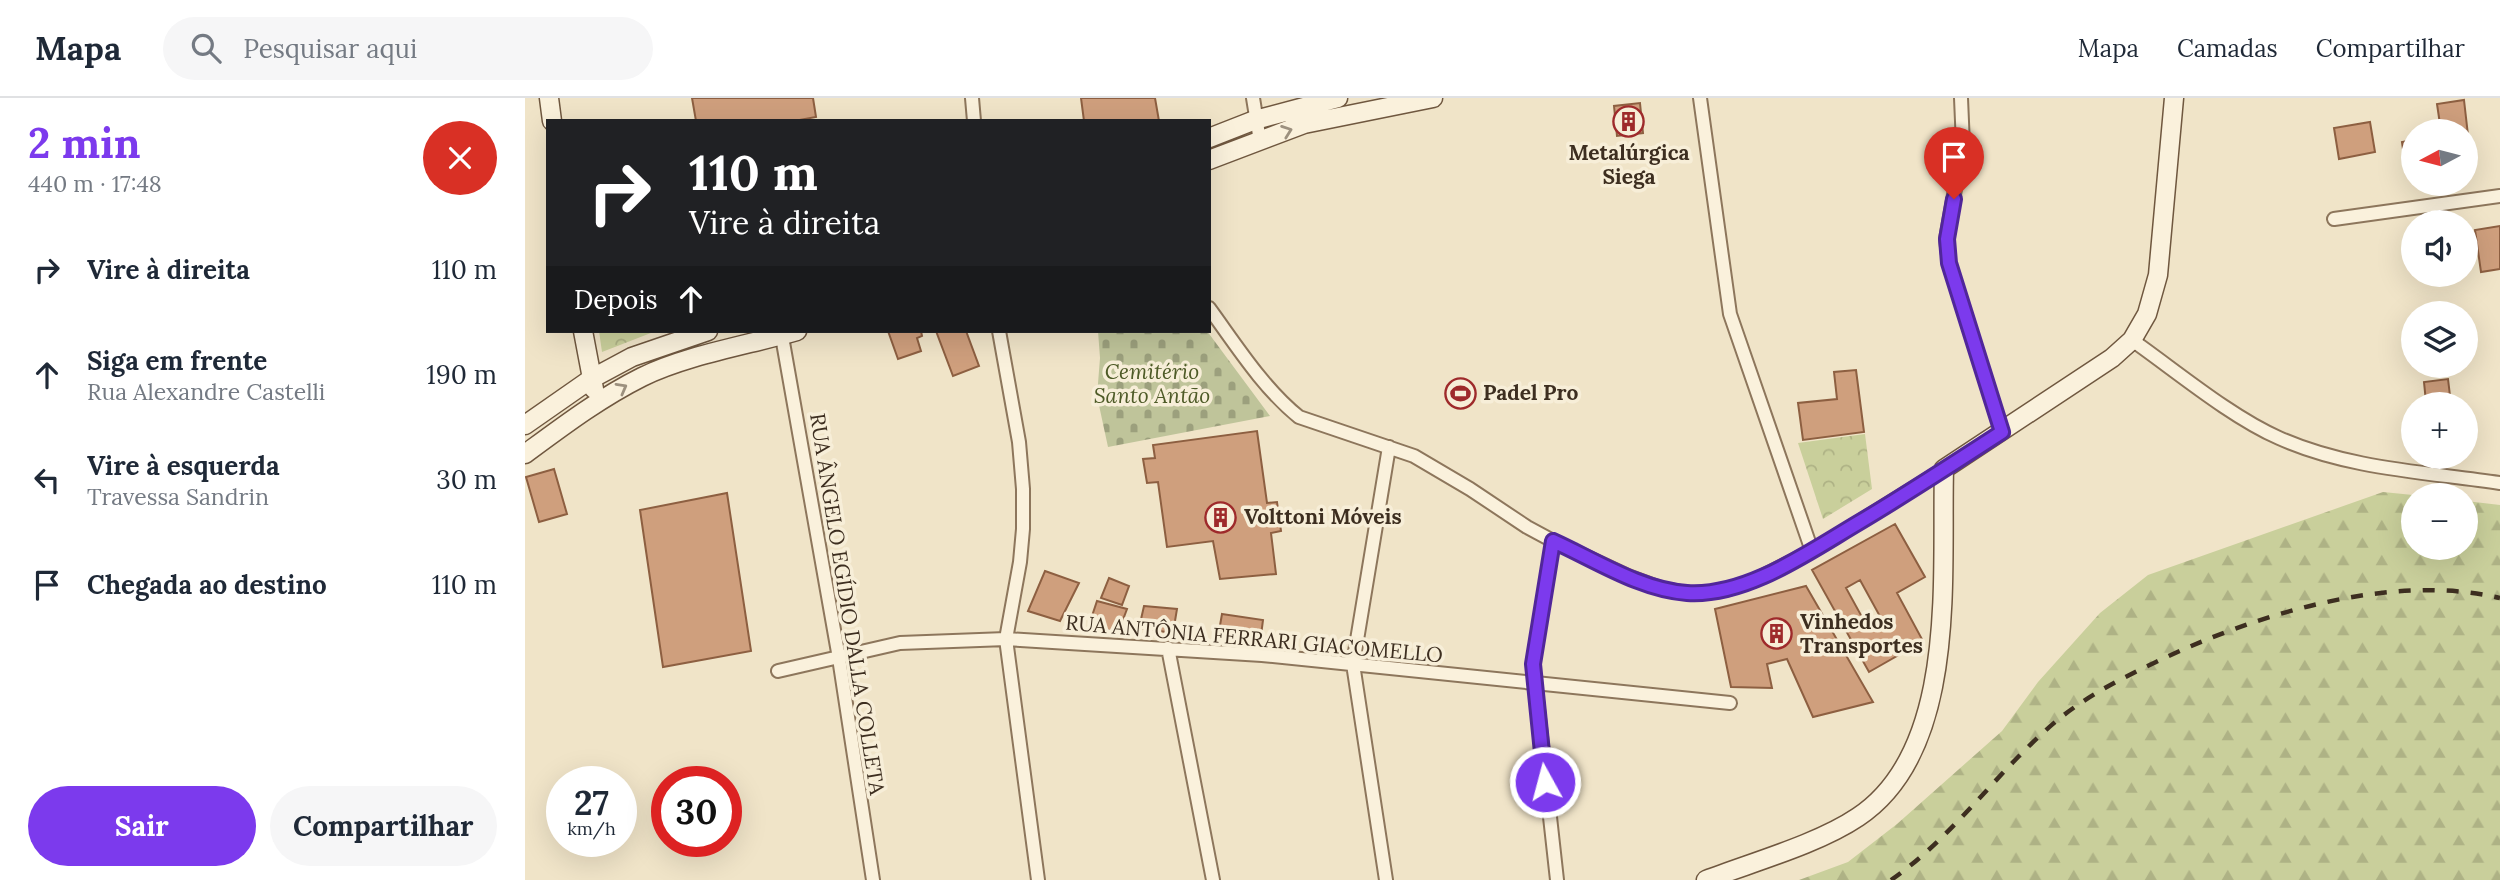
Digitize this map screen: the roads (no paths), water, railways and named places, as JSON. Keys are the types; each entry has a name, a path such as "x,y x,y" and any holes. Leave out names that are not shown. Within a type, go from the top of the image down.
{"street":[{"path":"549,98 552,119"},
{"path":"972,98 974,119"},
{"path":"1253,98 1259,141"},
{"path":"1211,137 1255,120 1338,98"},
{"path":"1211,159 1304,124 1365,105 1433,98"},
{"path":"1700,98 1730,313 1812,551"},
{"path":"1961,98 1963,145 1947,239 1949,263 2002,432"},
{"path":"1211,310 1269,388 1292,411 1314,424 1389,447 1436,469 1527,527 1640,580 1663,589 1686,593 1729,589 1753,581 1812,551 1944,470 2112,358 2132,340 2147,314 2158,275 2174,98"},
{"path":"2334,219 2500,196"},
{"path":"583,333 598,402"},
{"path":"525,425 591,379 632,357 702,333"},
{"path":"525,454 598,402 644,376 784,333"},
{"name":"RUA ÂNGELO EGÍDIO DALLA COLLETA","path":"787,333 873,880"},
{"path":"999,333 1019,442 1023,489 1020,562 1006,639 1038,880"},
{"path":"2132,340 2229,409 2278,438 2337,460 2500,483"},
{"path":"671,343 681,363"},
{"path":"1386,880 1353,664 1389,447"},
{"path":"1706,880 1834,831 1860,816 1881,799 1897,780 1916,745 1930,702 1938,663 1942,618 1944,470"},
{"path":"1553,541 1533,664 1533,684 1557,880"},
{"name":"RUA ANTÔNIA FERRARI GIACOMELLO","path":"778,671 900,643 1006,639 1168,648 1353,664 1730,703"},
{"path":"1168,648 1213,880"}],"railway":[{"path":"1891,880 1936,843 2017,758 2060,718 2106,687 2156,662 2279,614 2369,594 2414,590 2458,591 2500,598"}],"place":[{"name":"Metalúrgica Siega","path":"1629,121"},
{"name":"Padel Pro","path":"1460,393"},
{"name":"Volttoni Móveis","path":"1221,517"},
{"name":"Vinhedos Transportes","path":"1777,634"}],"park label":[{"name":"Cemitério Santo Antão","path":"1152,384"}]}
